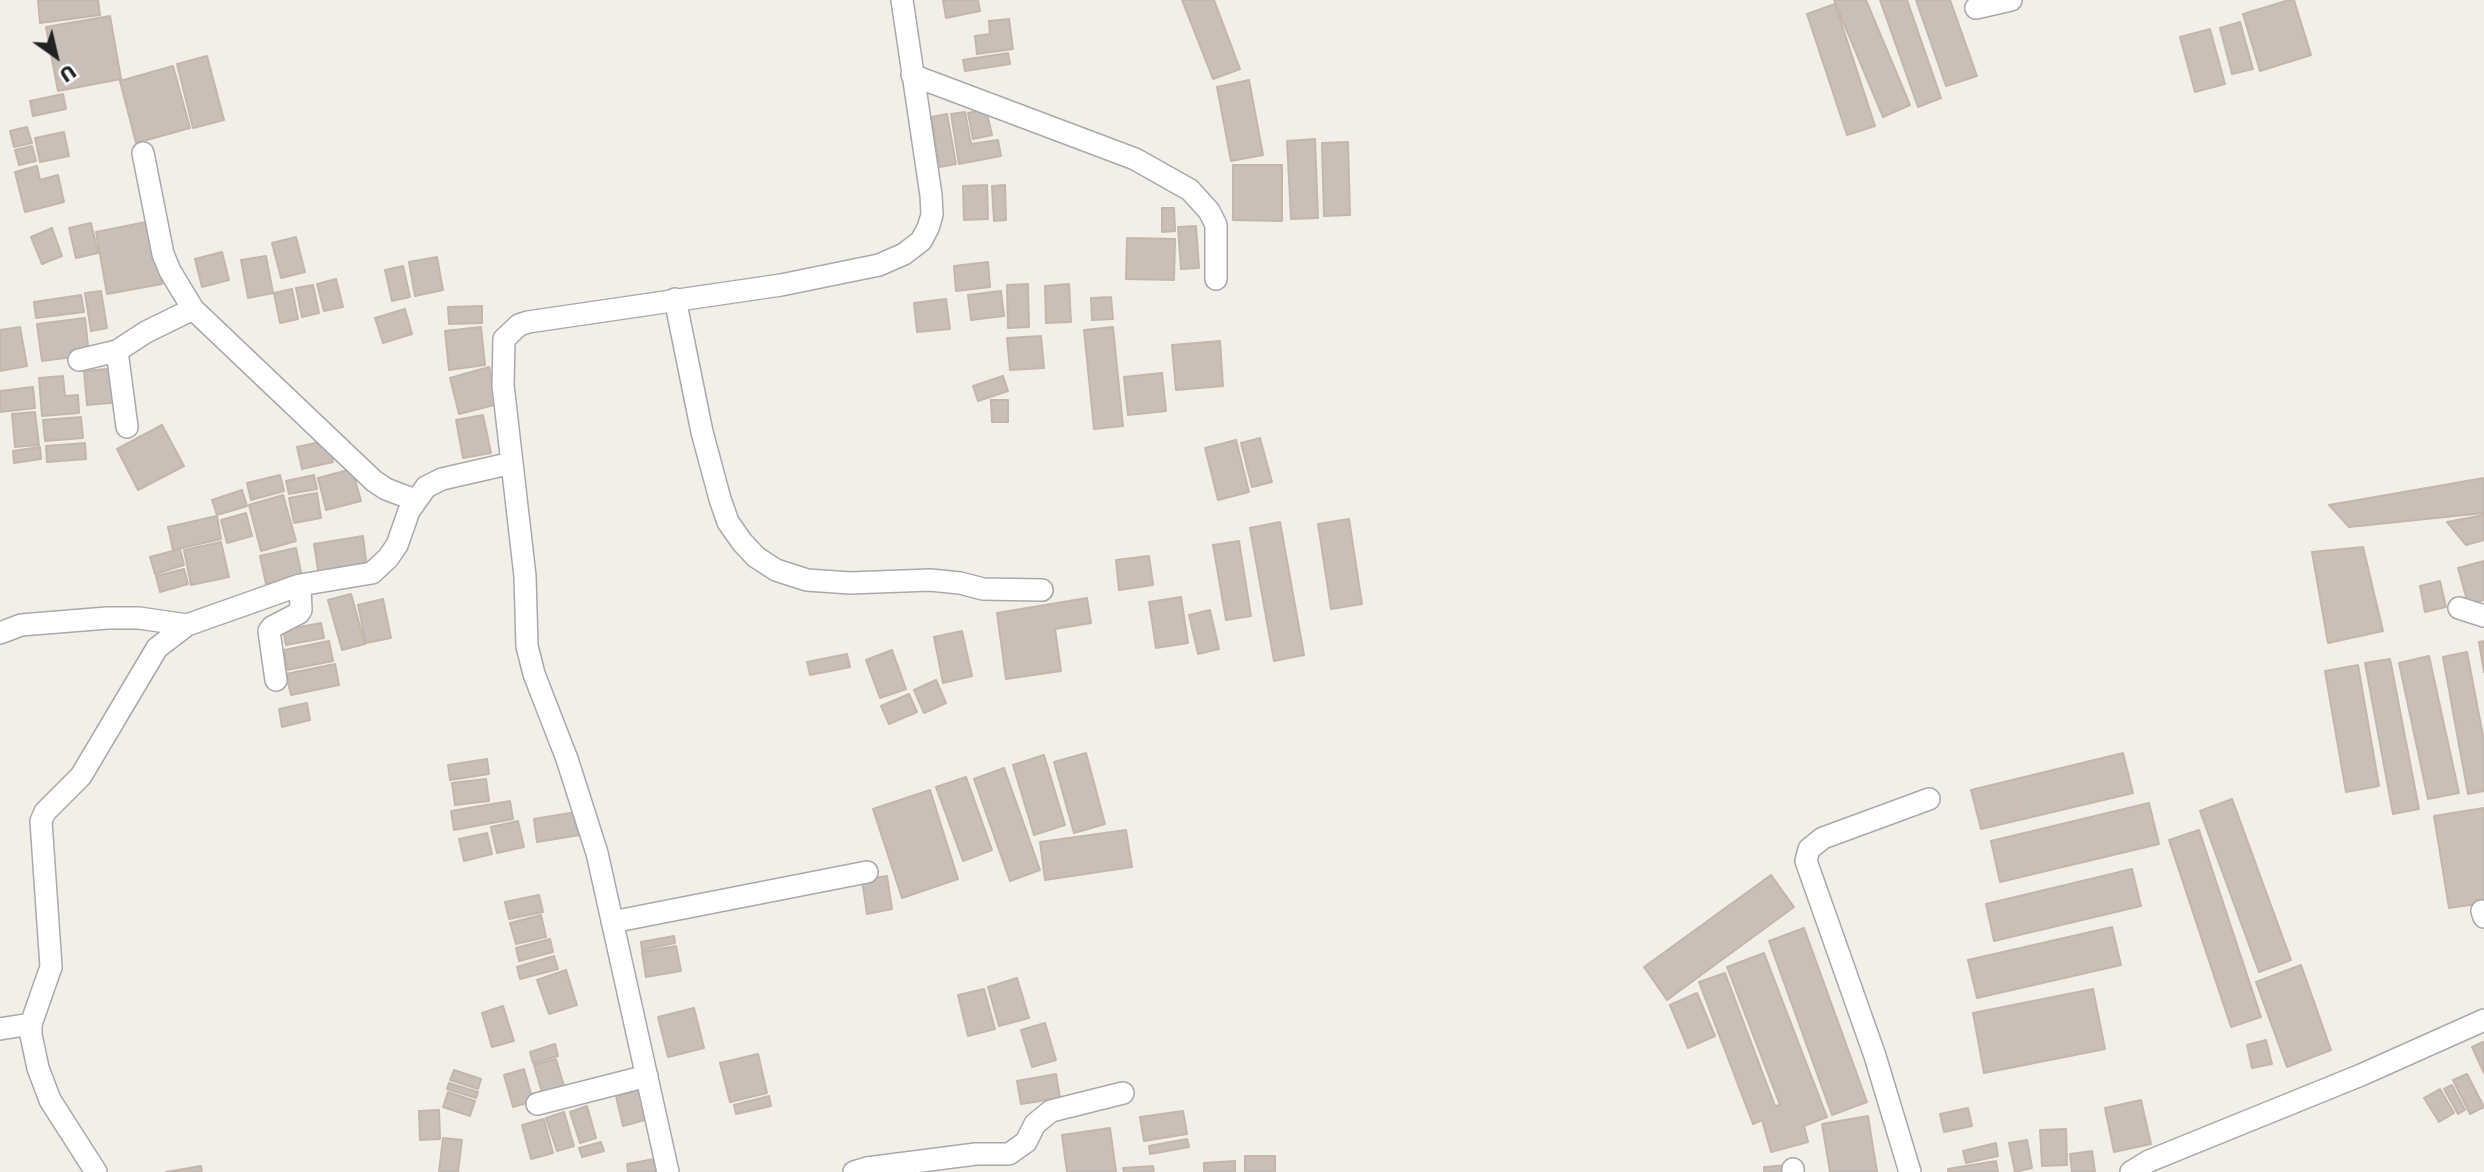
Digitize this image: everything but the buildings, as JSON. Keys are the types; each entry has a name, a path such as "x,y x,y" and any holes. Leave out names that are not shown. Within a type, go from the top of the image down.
{"street":[{"path":"668,1172 597,853 583,806 528,655 525,576 503,385 504,339 528,321 781,285 879,265 904,254 921,241 932,215 931,195 902,0"},
{"path":"1976,8 2011,0"},
{"path":"912,75 1135,159 1190,190 1209,211 1216,225 1216,279"},
{"path":"143,153 163,254 193,309 374,481 386,489 415,500"},
{"path":"675,299 702,432 720,499 728,522 756,557 776,570 807,580 850,583 930,580 983,589 1042,590"},
{"path":"79,360 117,351 146,332 193,309"},
{"path":"117,351 127,426"},
{"path":"96,1172 47,1093 31,1035 31,1024 51,967 41,821 45,812 81,776 157,648 187,625 300,585 372,573 397,545 415,500 426,487 442,479 512,463"},
{"path":"276,680 268,631 301,610 300,585"},
{"path":"2459,608 2484,616"},
{"path":"0,634 21,625 107,618 139,618 187,625"},
{"path":"1910,1172 1875,1056 1806,861 1809,849 1823,838 1929,799"},
{"path":"612,922 867,872"},
{"path":"2131,1172 2149,1161 2361,1075 2484,1020"},
{"path":"0,1029 31,1024"},
{"path":"537,1104 647,1076"},
{"path":"854,1172 976,1154 1009,1154 1026,1142 1035,1124 1051,1111 1123,1093"}]}
